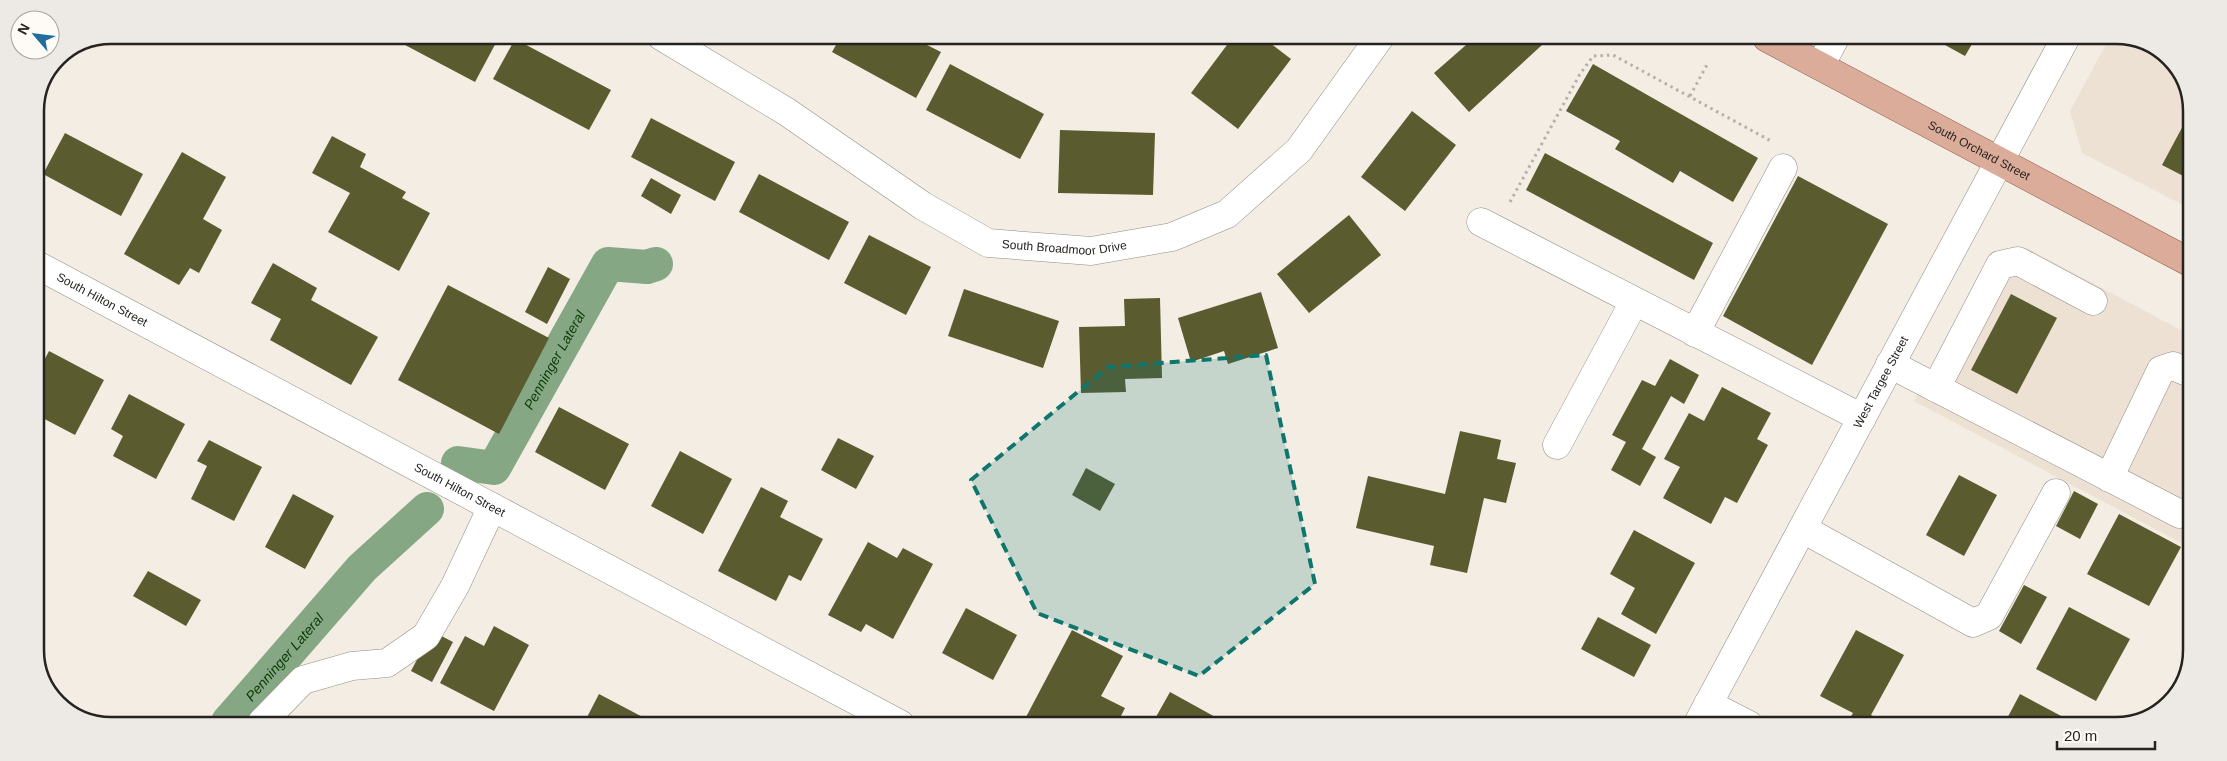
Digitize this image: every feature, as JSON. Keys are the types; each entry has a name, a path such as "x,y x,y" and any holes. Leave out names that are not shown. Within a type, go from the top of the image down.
{"main road":[{"name":"South Orchard Street","path":"1778,44 2183,259"}],"street":[{"name":"South Broadmoor Drive","path":"674,44 786,112 923,206 988,243 1091,251 1172,237 1228,214 1298,150 1376,44"},
{"path":"1820,66 1832,44"},
{"name":"West Targee Street","path":"1702,714 2062,44"},
{"path":"1695,333 1778,157"},
{"path":"1488,226 1862,418"},
{"path":"1936,388 2000,265 2018,261 2093,301"},
{"name":"South Hilton Street","path":"44,269 882,717"},
{"path":"1557,445 1634,302"},
{"path":"1890,364 2109,478 2180,514 2183,513"},
{"path":"2109,478 2161,370 2173,366 2183,370"},
{"path":"1802,528 1973,623 1989,616 2056,493"},
{"path":"267,717 303,680 352,666 387,663 426,636 455,586 492,507"},
{"path":"1702,714 1715,717"}],"path":[{"path":"1488,226 1584,67 1593,56 1613,55 1771,140 1778,157"},
{"path":"1690,96 1708,63"}],"highlighted area":[{"path":"1266,355 1315,584 1199,676 1037,613 971,480 1108,367"}],"shaded area":[{"path":"2106,44 2133,46 2153,55 2164,63 2174,77 2182,98 2183,205 2082,153 2070,111"},
{"path":"2027,248 2183,331 2183,544 1914,401 1993,252"}],"building":[{"path":"403,44 495,44 475,82"},
{"path":"512,44 524,44 611,90 589,130 493,79"},
{"path":"836,44 925,44 941,52 916,98 832,52"},
{"path":"1228,44 1271,44 1291,59 1238,129 1191,93"},
{"path":"1467,44 1542,45 1469,112 1434,73"},
{"path":"1943,44 1972,44 1965,56"},
{"path":"950,64 1044,114 1020,159 926,110"},
{"path":"1593,64 1758,158 1733,202 1680,171 1673,183 1615,149 1620,141 1566,111"},
{"path":"1412,111 1456,145 1405,211 1361,177"},
{"path":"651,118 735,162 715,201 631,157"},
{"path":"2183,126 2183,176 2162,165"},
{"path":"1060,130 1155,133 1153,195 1058,193"},
{"path":"65,133 143,174 121,216 44,175"},
{"path":"332,136 366,154 360,167 406,192 402,198 430,213 399,271 328,232 350,193 312,173"},
{"path":"182,152 226,177 203,219 222,230 199,273 190,268 179,285 124,254"},
{"path":"1545,153 1713,243 1694,280 1526,190"},
{"path":"759,174 849,222 829,260 739,212"},
{"path":"1798,176 1888,224 1812,365 1723,316"},
{"path":"651,178 681,195 671,214 641,196"},
{"path":"1349,215 1381,255 1309,313 1277,274"},
{"path":"869,235 931,267 906,315 844,283"},
{"path":"273,263 317,288 311,300 378,337 351,385 270,340 281,319 251,303"},
{"path":"548,267 570,279 547,324 525,312"},
{"path":"448,285 549,338 499,434 398,380"},
{"path":"964,289 1059,321 1043,368 948,336"},
{"path":"1261,292 1278,348 1228,364 1224,351 1191,362 1178,318"},
{"path":"2011,294 2057,318 2017,394 1971,370"},
{"path":"1160,298 1162,378 1125,379 1126,392 1081,393 1079,327 1125,326 1124,299"},
{"path":"49,351 104,380 75,435 44,419 44,361"},
{"path":"1670,359 1699,375 1684,404 1671,396 1642,449 1656,457 1640,486 1611,470 1626,442 1612,435 1642,380 1655,386"},
{"path":"1722,387 1771,413 1757,439 1768,445 1737,503 1725,497 1711,524 1663,498 1680,467 1664,459 1689,413 1704,421"},
{"path":"129,394 185,424 156,479 113,456 123,436 111,429"},
{"path":"559,407 629,444 605,490 535,452"},
{"path":"1460,431 1501,440 1497,459 1516,463 1506,503 1484,498 1467,573 1430,565 1434,546 1356,528 1368,476 1445,494"},
{"path":"838,438 874,456 856,489 821,470"},
{"path":"209,440 262,467 234,521 191,499 207,466 197,461"},
{"path":"680,451 732,479 703,534 651,506"},
{"path":"1086,468 1115,484 1100,511 1072,495"},
{"path":"1959,475 1997,495 1964,556 1926,535"},
{"path":"761,487 788,501 780,517 823,539 801,581 789,575 776,601 718,571"},
{"path":"2074,491 2098,504 2080,539 2056,526"},
{"path":"293,494 334,516 305,569 265,547"},
{"path":"2119,514 2181,547 2149,606 2087,574"},
{"path":"1634,530 1695,563 1656,634 1621,614 1635,588 1610,574"},
{"path":"868,542 897,558 903,548 933,564 893,639 866,624 861,632 828,615"},
{"path":"148,571 201,600 186,626 133,596"},
{"path":"2024,585 2047,597 2021,644 1999,631"},
{"path":"2069,607 2130,639 2096,701 2036,669"},
{"path":"966,608 1017,635 993,680 942,653"},
{"path":"1598,617 1651,645 1634,677 1581,649"},
{"path":"494,626 529,645 494,711 440,683 465,636 484,646"},
{"path":"1072,630 1123,656 1101,696 1125,708 1120,717 1026,717"},
{"path":"1856,630 1904,655 1871,715 1875,717 1851,717 1853,713 1820,696"},
{"path":"432,631 453,642 432,682 411,671"},
{"path":"1170,692 1215,717 1156,717"},
{"path":"599,694 643,717 587,717"},
{"path":"2020,694 2063,717 2008,717"}],"waterway":[{"name":"Penninger Lateral","path":"458,463 494,468 608,264 647,267 656,264"},
{"name":"Penninger Lateral","path":"232,717 362,568 427,509"}]}
